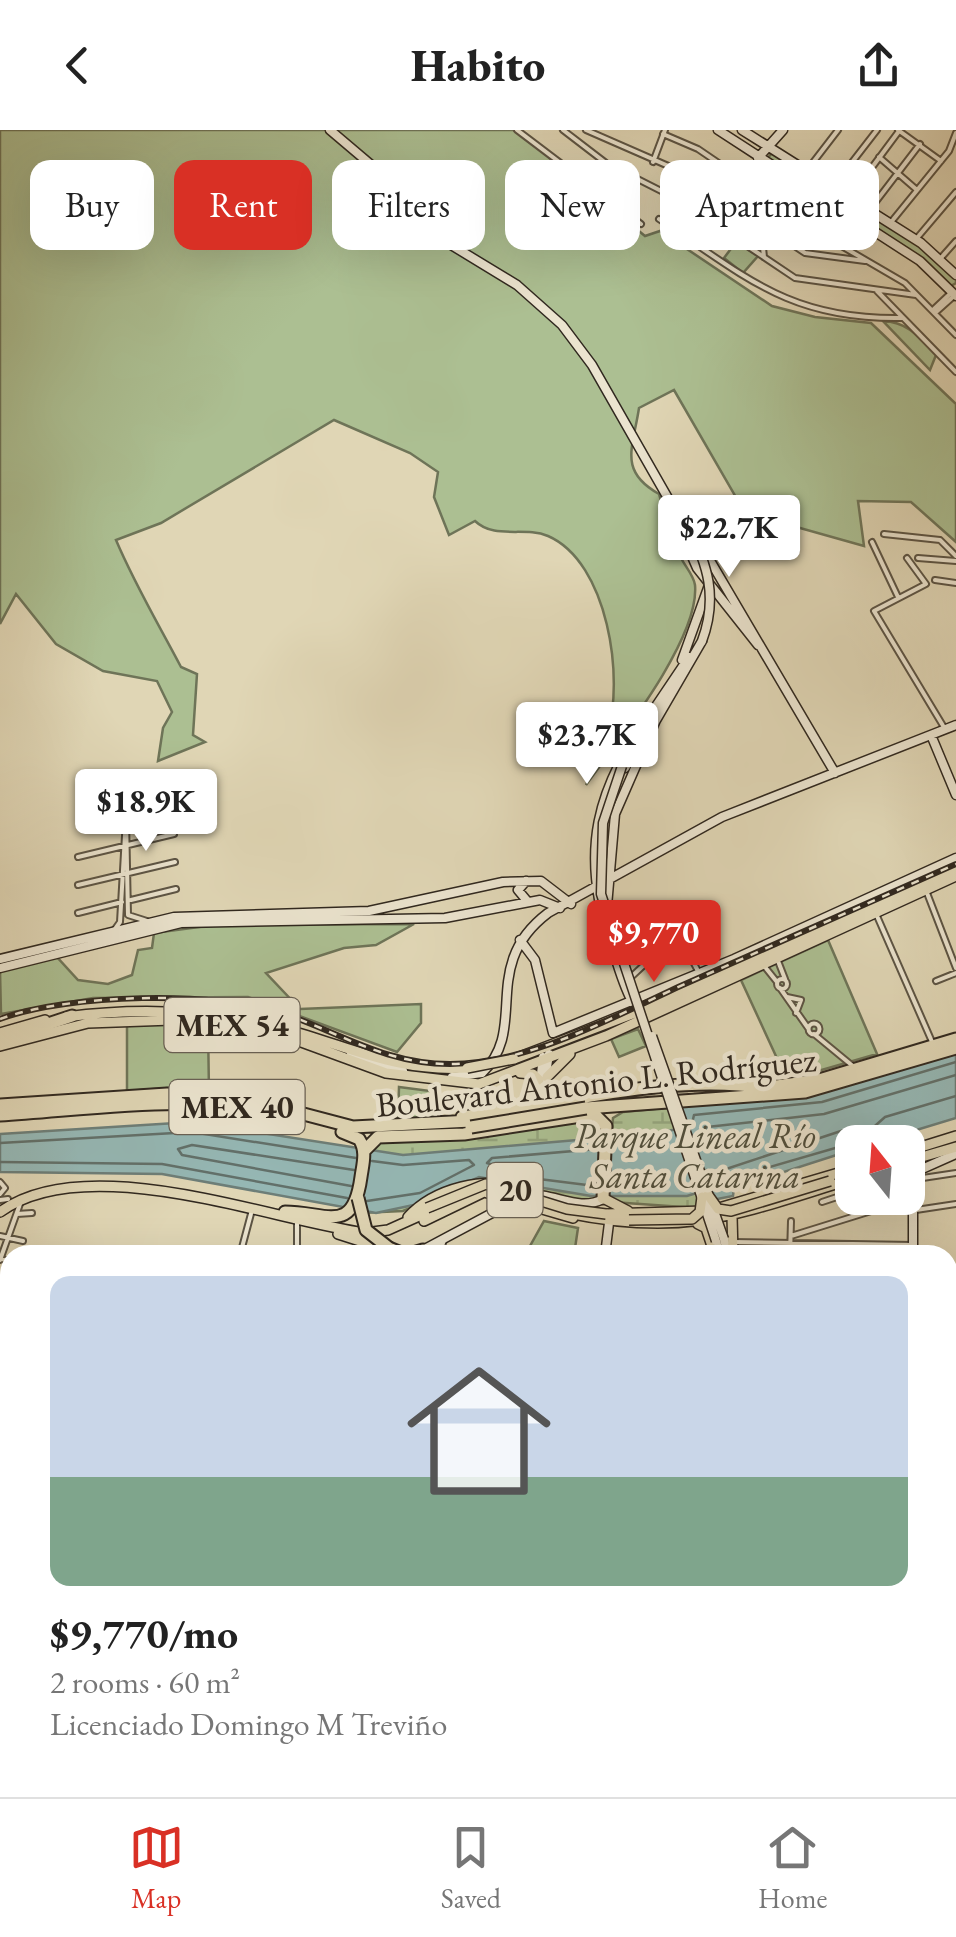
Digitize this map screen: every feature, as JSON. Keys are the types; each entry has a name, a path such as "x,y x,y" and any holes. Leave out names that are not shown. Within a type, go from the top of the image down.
{"highway":[{"path":"0,1041 72,1016"},
{"path":"0,1041 63,1028"},
{"name":"Boulevard Antonio L. Rodríguez","path":"716,1090 766,1088 836,1075 956,1039"},
{"name":"Boulevard Antonio L. Rodríguez","path":"586,1105 603,1108 821,1089 956,1048"},
{"path":"603,1108 658,1100 674,1092 737,1084 766,1088"},
{"path":"438,1125 562,1100 642,1091 751,1097"},
{"name":"Boulevard Antonio L. Rodríguez","path":"0,1106 167,1094 250,1100 353,1127 471,1124"},
{"name":"Boulevard Antonio L. Rodríguez","path":"0,1115 235,1106 342,1132 471,1124 628,1098"},
{"path":"603,1198 606,1127 617,1112 656,1104"},
{"path":"364,1151 378,1137 518,1127 594,1114 606,1127"},
{"path":"342,1132 360,1139 364,1151 358,1198 366,1230 388,1245"},
{"path":"285,1212 324,1217 347,1214 358,1198"}],"main road":[{"path":"334,130 376,169 420,226 517,285 562,325 592,365 720,574 835,774"},
{"path":"718,130 762,160"},
{"path":"742,130 786,160"},
{"path":"759,158 783,130"},
{"path":"879,220 916,240 956,275"},
{"path":"879,236 920,261 955,292"},
{"path":"674,504 710,582 710,612 700,640 624,767 606,834 609,910 705,1196 726,1245"},
{"path":"674,504 684,543 708,582 768,657"},
{"path":"674,1092 662,1074 600,888 610,862 622,791 696,630 708,582 720,574"},
{"path":"727,606 734,605 734,598"},
{"path":"673,678 700,640"},
{"path":"638,1007 600,888 596,832 612,772 655,715"},
{"path":"932,736 956,727"},
{"path":"600,888 624,870 722,817 956,727"},
{"path":"932,736 956,795"},
{"path":"351,1054 367,1063 410,1072 464,1078 482,1072 502,1040 507,972 522,941 560,908 716,823 835,774"},
{"path":"596,832 606,829 612,833"},
{"path":"522,941 535,960 552,1032 638,1007 700,974 956,858"},
{"path":"610,862 624,870"},
{"path":"726,981 878,916 956,875"},
{"name":"MEX 54","path":"63,1028 123,1019 200,1020 296,1040 386,1074 479,1084 507,1075 638,1007 956,875"},
{"name":"MEX 54","path":"72,1016 157,1010 215,1015 290,1031 351,1054 410,1068 467,1068 546,1056 573,1050 638,1007 726,981 956,875"},
{"path":"0,960 190,915 369,911 434,894 526,881 545,883 570,903"},
{"path":"526,881 518,890 528,902"},
{"path":"434,894 434,919"},
{"path":"0,968 182,923 434,919 547,900 560,908"},
{"path":"460,1084 483,1078 506,1040 512,971 522,941"},
{"path":"726,981 740,966"},
{"path":"534,1106 543,1083 573,1050"},
{"path":"496,1062 502,1071 546,1056 543,1083 531,1120 518,1127"},
{"path":"507,1075 532,1074 543,1083 549,1097 562,1100"},
{"path":"642,1091 656,1084 662,1074"},
{"path":"534,1106 548,1122"},
{"path":"925,1146 956,1136"},
{"path":"925,1158 956,1150"},
{"path":"925,1168 956,1150"},
{"name":"20","path":"427,1210 486,1184 611,1221 710,1210 835,1177"},
{"path":"705,1196 727,1212 835,1179"},
{"name":"20","path":"427,1210 486,1188 549,1206 696,1224 732,1216 835,1179"},
{"path":"4,1203 42,1186 123,1180 366,1229 427,1210"},
{"path":"408,1217 476,1182 499,1181 521,1188 523,1194 518,1200"},
{"path":"4,1203 43,1191 123,1186 366,1233 423,1221 478,1194 611,1221 650,1214"},
{"path":"434,1245 518,1200 543,1194 585,1205 603,1198 628,1218"},
{"path":"534,1206 538,1197 628,1218 692,1218 700,1212 705,1196"},
{"path":"388,1230 427,1210"},
{"path":"913,1215 913,1245"},
{"path":"722,1245 732,1216"},
{"path":"302,1221 375,1245"},
{"path":"609,1245 611,1221"},
{"path":"696,1224 706,1228 713,1245"}],"street":[{"path":"516,130 641,224"},
{"path":"563,130 606,163 679,200 801,280 916,295"},
{"path":"586,130 660,165"},
{"path":"816,160 838,130"},
{"path":"854,160 877,130"},
{"path":"876,160 899,130 941,161"},
{"path":"653,162 664,132 713,160"},
{"path":"888,226 941,161 956,133"},
{"path":"879,199 920,144"},
{"path":"949,150 956,157"},
{"path":"879,157 917,190"},
{"path":"916,240 956,192"},
{"path":"659,219 788,302 814,310 902,318"},
{"path":"940,259 956,241"},
{"path":"763,250 764,258"},
{"path":"802,250 812,256 865,261"},
{"path":"848,250 916,295 956,335"},
{"path":"877,291 956,372"},
{"path":"934,312 955,292"},
{"path":"884,534 936,540 956,559"},
{"path":"872,542 898,597"},
{"path":"907,558 926,582 877,606 875,613 945,729"},
{"path":"918,558 956,559"},
{"path":"934,580 956,583"},
{"path":"78,858 174,834"},
{"path":"126,846 130,918 152,922"},
{"path":"113,931 120,924 126,846"},
{"path":"78,885 175,862"},
{"path":"78,913 176,889"},
{"path":"927,893 956,970 936,981"},
{"path":"878,916 934,1046"},
{"path":"629,978 678,933 700,974"},
{"path":"778,961 785,979 781,986"},
{"path":"765,967 801,1019 820,1030 842,1058 859,1068"},
{"path":"786,995 801,1000 796,1013"},
{"path":"809,1025 814,1034 824,1039"},
{"path":"814,1034 820,1030"},
{"path":"836,1075 842,1058"},
{"path":"925,1175 956,1174"},
{"path":"0,1182 5,1188 4,1203 15,1217"},
{"path":"822,1202 835,1198"},
{"path":"4,1203 15,1217"},
{"path":"925,1208 956,1204"},
{"path":"242,1245 252,1210"},
{"path":"15,1217 32,1212"},
{"path":"791,1236 858,1215"},
{"path":"5,1245 15,1217"},
{"path":"298,1245 302,1221"},
{"path":"724,1241 790,1245 791,1221"},
{"path":"0,1236 23,1241"},
{"path":"442,1245 444,1240"}],"green space":[{"path":"0,130 516,130 553,160 505,160 505,250 640,250 640,232 645,236 660,231 660,250 688,250 772,306 815,317 871,323 956,404 956,542 911,502 858,501 864,546 793,526 752,525 674,390 639,408 632,447 633,467 646,485 659,494 673,543 695,585 693,607 671,661 586,785 607,735 614,684 607,624 585,570 568,550 539,533 491,530 475,521 449,535 434,497 438,472 410,453 334,420 161,523 116,540 181,667 197,674 193,735 205,742 158,761 163,728 172,712 157,681 103,671 56,644 16,594 0,624"},
{"path":"879,221 925,248 956,277 956,283 949,287 924,261 879,232"},
{"path":"730,250 749,250 758,256 743,273 724,258"},
{"path":"883,321 906,327 924,342 936,355 930,370"},
{"path":"414,924 376,945 344,948 266,973 300,1009 421,1004 421,1023 397,1052 248,997 93,998 1,1014 0,971 55,955 78,980 108,984 132,975 138,950 152,948 154,933 214,925"},
{"path":"828,940 877,1054 787,1080 741,980"},
{"path":"127,1026 208,1026 209,1092 168,1088 127,1091"},
{"path":"638,1029 646,1046 619,1057 611,1039"},
{"path":"399,1087 438,1092 434,1118 398,1121"},
{"path":"675,1107 707,1201 697,1208 612,1202 607,1193 613,1118 623,1112"},
{"path":"585,1116 601,1121 598,1198 585,1202 483,1178 403,1211 361,1213 369,1143"},
{"path":"544,1221 578,1228 575,1245 531,1245"}],"water":[{"name":"Parque Lineal Río Santa Catarina","path":"956,1051 956,1118 925,1127 835,1125 835,1155 734,1188 733,1196 707,1201 703,1191 687,1196 591,1196 479,1177 423,1203 376,1213 162,1174 0,1172 0,1134 192,1122 403,1155 658,1133 682,1128 675,1107"}],"tunnel":[{"path":"628,1098 716,1090"}],"railway":[{"path":"0,1019 63,1004 102,1000 221,1001 285,1014 405,1059 450,1064 481,1062 542,1047 600,1024 956,864"}]}
